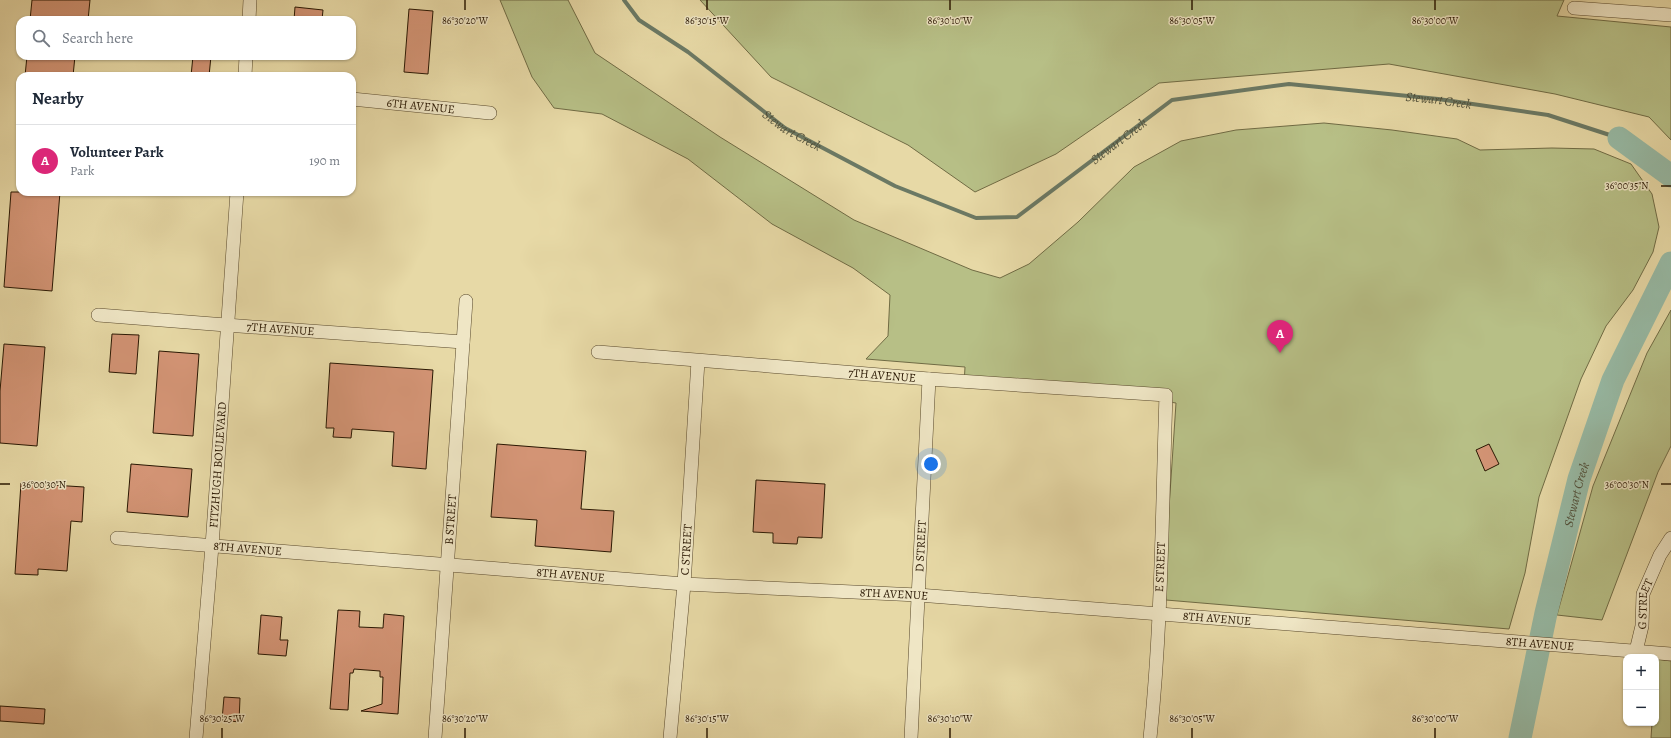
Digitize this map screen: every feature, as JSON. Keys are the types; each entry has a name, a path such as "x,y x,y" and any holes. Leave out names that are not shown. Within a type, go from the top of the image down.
{"street":[{"path":"249,16 250,0"},
{"path":"1574,8 1671,15"},
{"path":"245,72 246,60"},
{"name":"6TH AVENUE","path":"356,99 490,113"},
{"name":"FITZHUGH BOULEVARD","path":"196,738 212,546 226,326 237,196"},
{"name":"B STREET","path":"435,738 449,564 466,301"},
{"name":"7TH AVENUE","path":"98,314 226,326 463,342"},
{"name":"7TH AVENUE","path":"598,352 929,379 1166,395"},
{"name":"C STREET","path":"670,738 684,584 698,361"},
{"name":"D STREET","path":"911,738 929,379"},
{"name":"E STREET","path":"1150,738 1154,697 1158,615 1166,395"},
{"name":"8TH AVENUE","path":"117,538 684,584 918,595 1462,639 1671,654"},
{"name":"G STREET","path":"1636,651 1642,626 1642,594 1660,555 1671,538"}],"green space":[{"path":"500,0 568,0 595,53 720,137 854,220 972,270 1000,278 1029,264 1078,222 1134,167 1181,141 1236,130 1324,123 1457,139 1480,150 1552,148 1594,149 1631,164 1652,194 1659,227 1653,252 1633,290 1606,326 1581,379 1539,497 1525,573 1509,629 1166,600 1164,584 1176,403 1144,398 964,385 965,367 866,359 888,336 890,295 853,268 772,224 688,159 602,114 554,108 532,77"},
{"path":"700,0 1564,0 1557,16 1671,27 1671,140 1649,117 1555,94 1389,64 1159,83 1056,154 975,192 908,145 771,77"},
{"path":"1671,310 1671,446 1658,472 1602,620 1557,615 1593,486 1647,353"},
{"path":"1659,659 1671,661 1671,738 1651,738 1652,726 1659,726"}],"building":[{"path":"32,0 90,0 88,16 30,16"},
{"path":"295,7 323,10 322,16 294,16"},
{"path":"409,9 433,11 428,74 404,72"},
{"path":"27,60 75,60 73,72 25,72"},
{"path":"193,60 211,60 209,72 191,72"},
{"path":"11,192 16,192 16,196 60,196 52,291 4,287"},
{"path":"112,334 139,335 136,374 109,372"},
{"path":"4,344 45,347 37,446 0,443 0,391"},
{"path":"159,351 199,354 193,436 153,433"},
{"path":"330,363 433,370 426,469 392,466 394,432 352,429 351,438 333,437 334,428 326,428"},
{"path":"497,444 586,451 581,509 614,511 611,552 535,546 537,520 491,517"},
{"path":"1489,444 1499,464 1485,471 1476,450"},
{"path":"131,464 192,469 188,517 127,512"},
{"path":"756,480 825,484 822,538 798,537 797,544 773,543 773,533 753,532"},
{"path":"21,483 84,487 82,522 71,521 67,571 38,569 38,575 15,574"},
{"path":"338,610 360,611 359,627 383,628 384,614 404,616 398,714 361,711 382,704 383,677 380,677 380,671 354,669 353,673 350,673 348,710 330,709"},
{"path":"261,615 282,617 280,640 288,640 286,656 258,654"},
{"path":"224,697 240,698 239,722 222,720"},
{"path":"0,706 45,709 44,724 0,721"}],"waterway":[{"name":"Stewart Creek","path":"624,0 639,20 688,52 785,128 895,186 976,218 1017,217 1172,100 1289,84 1438,99 1548,115 1619,138"},
{"name":"Stewart Creek","path":"1619,138 1671,176"},
{"name":"Stewart Creek","path":"1520,738 1546,613 1579,479 1613,380 1671,263"}],"place":[{"name":"Volunteer Park","path":"1280,353"}]}
